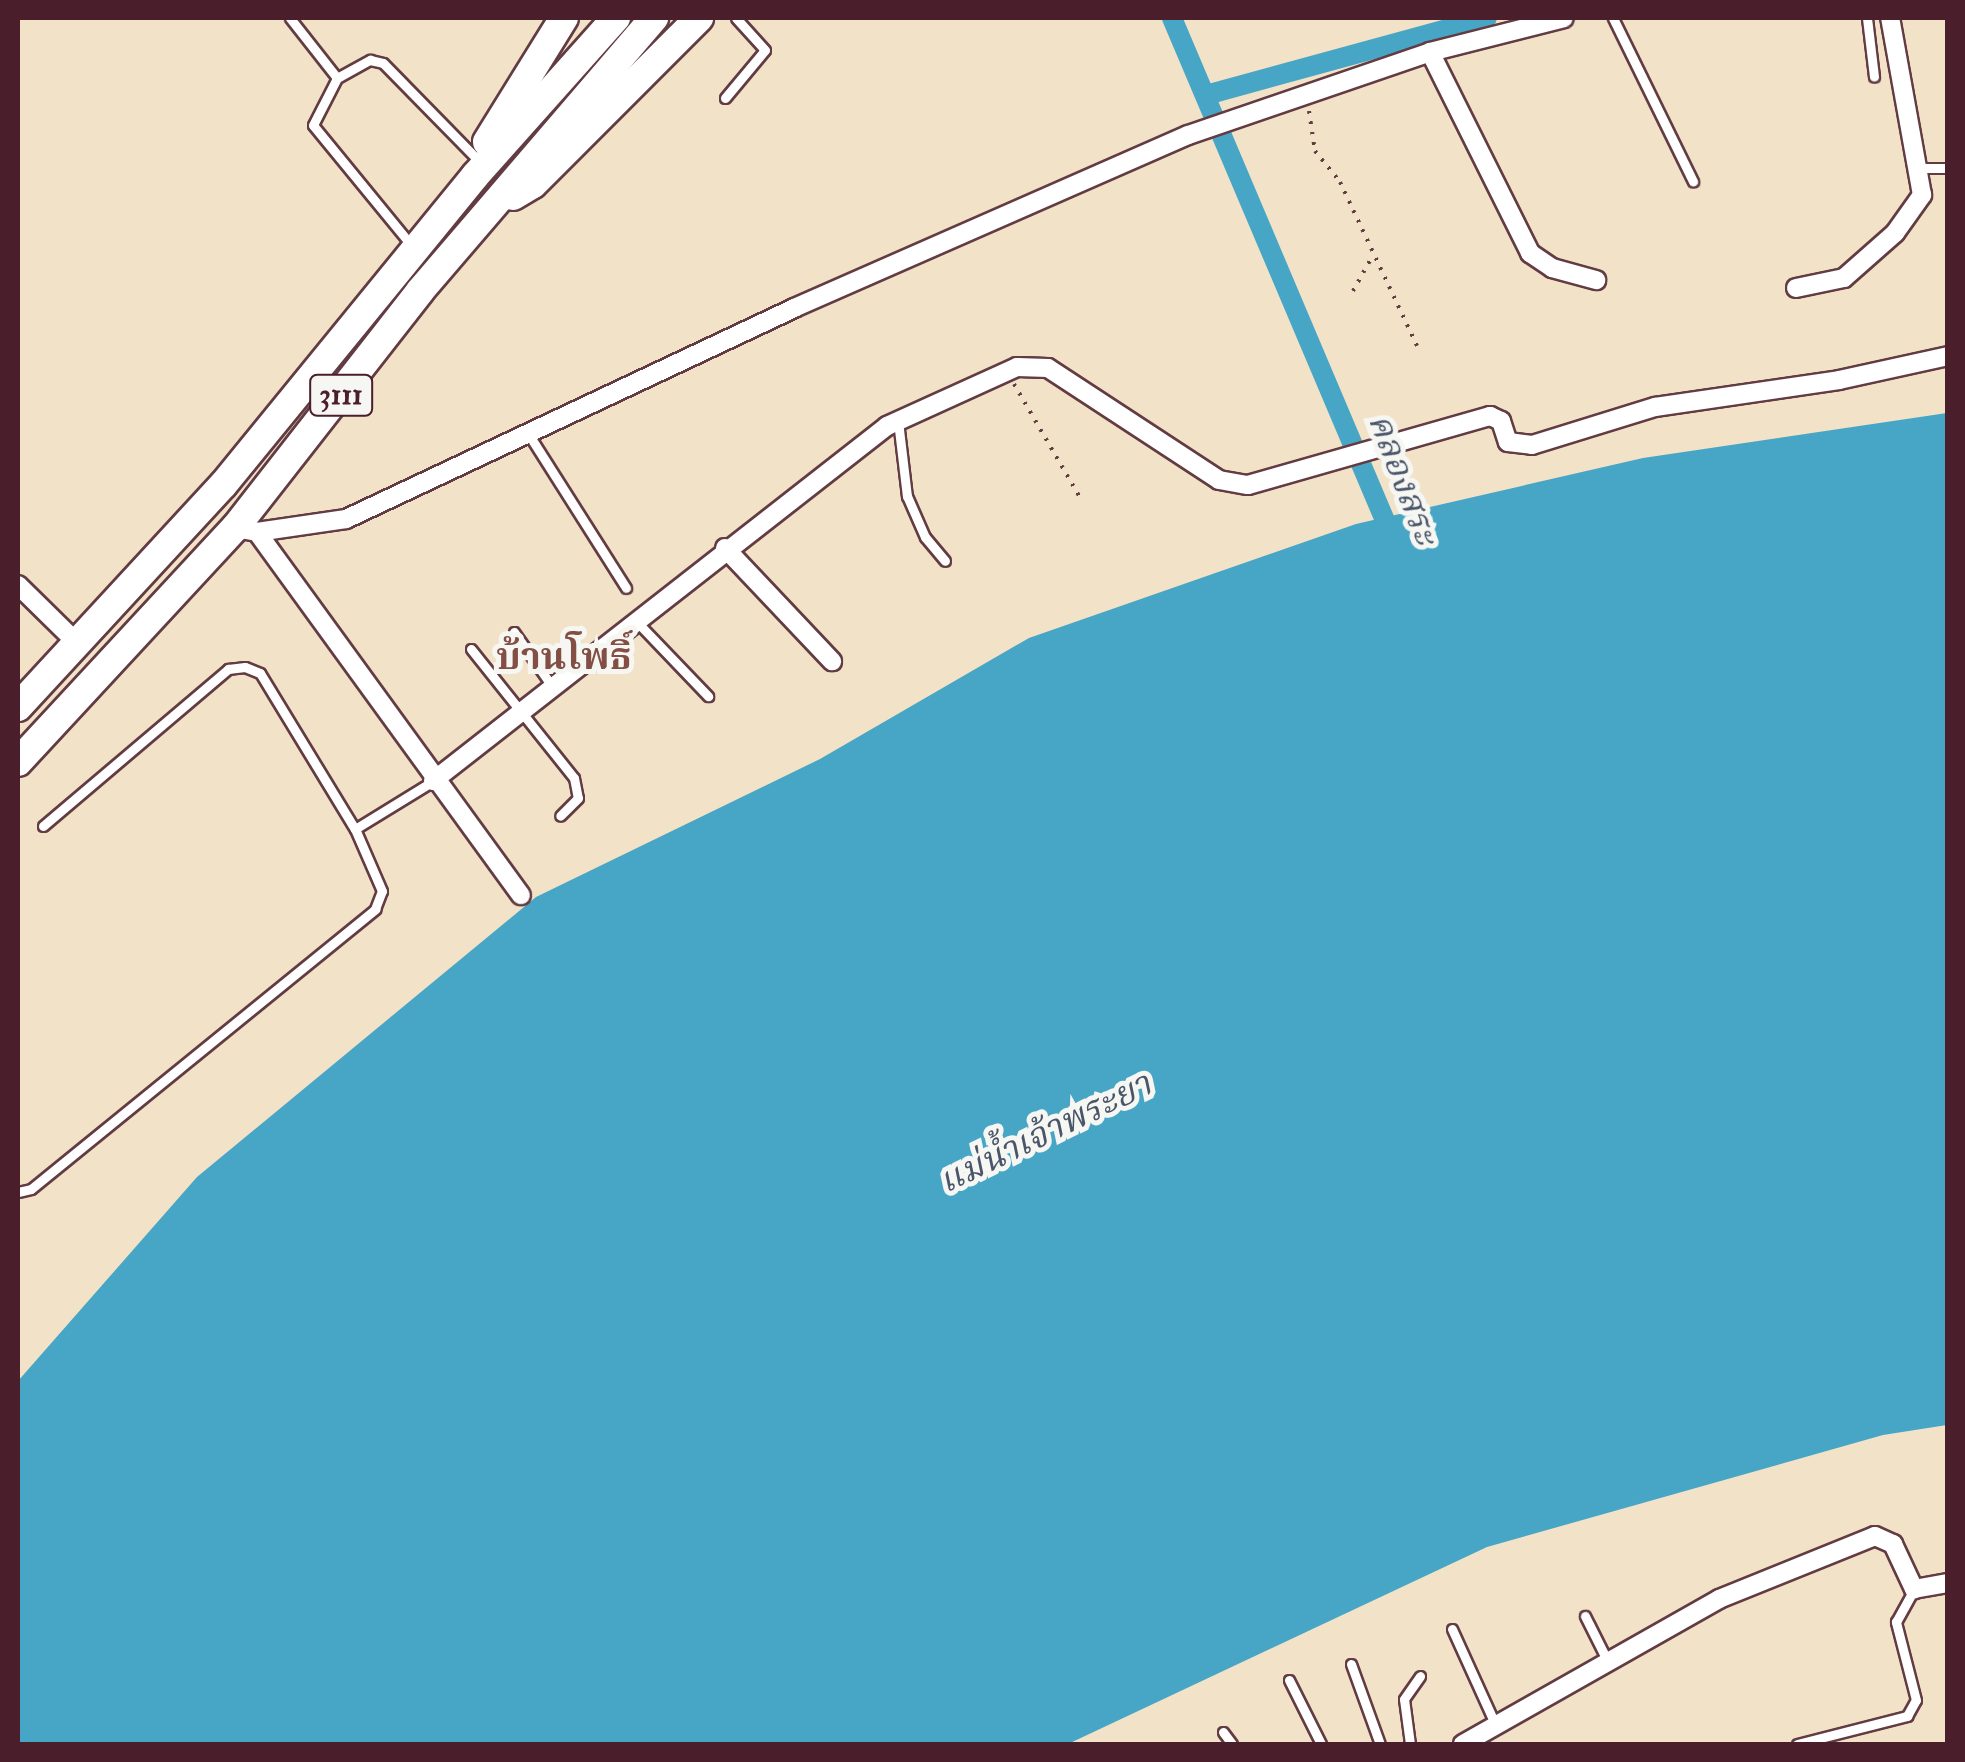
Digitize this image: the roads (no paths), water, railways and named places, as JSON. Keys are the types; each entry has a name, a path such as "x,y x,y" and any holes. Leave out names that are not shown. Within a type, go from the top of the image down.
{"main road":[{"path":"477,168 564,18"},
{"name":"3111","path":"18,707 224,485 477,168 616,18"},
{"name":"3111","path":"18,762 246,530 489,209 654,18"},
{"path":"489,209 533,184 698,18"}],"street":[{"path":"246,530 346,519 794,308 1188,135 1430,52 1564,18"},
{"path":"1796,288 1844,278 1895,233 1922,195 1922,168 1890,18"},
{"path":"1430,52 1530,253 1552,268 1596,280"},
{"path":"433,781 725,548 898,421 1007,372 1048,368 1232,485 1332,463 1490,416 1501,422 1508,442 1532,446 1655,407 1839,380 1948,356"},
{"path":"246,530 520,894"},
{"path":"725,548 832,661"},
{"path":"18,584 76,642"},
{"path":"1462,1744 1720,1598 1875,1536 1893,1544 1914,1589 1948,1582"}],"lane":[{"path":"290,18 337,78"},
{"path":"726,98 765,50 736,18"},
{"path":"1614,18 1693,181"},
{"path":"1867,18 1874,77"},
{"path":"415,250 313,125 337,78 370,60 383,63 477,168"},
{"path":"1922,168 1948,168"},
{"path":"898,421 907,496 925,537 945,561"},
{"path":"529,434 626,588"},
{"path":"635,620 708,696"},
{"path":"514,632 552,686"},
{"path":"472,649 517,714 578,787 578,798 560,816"},
{"path":"18,1192 31,1189 374,909 382,891 355,829 260,673 245,668 228,670 43,826"},
{"path":"355,829 433,781"},
{"path":"1798,1744 1907,1716 1916,1700 1896,1622 1914,1589"},
{"path":"1585,1616 1608,1662"},
{"path":"1452,1629 1496,1726"},
{"path":"1351,1664 1380,1744"},
{"path":"1410,1744 1404,1699 1420,1676"},
{"path":"1289,1680 1322,1744"},
{"path":"1223,1732 1232,1744"}],"water":[{"name":"แม่น้ำเจ้าพระยา","path":"1947,413 1947,1425 1883,1435 1487,1547 1068,1744 18,1744 18,1381 197,1177 536,897 820,759 1029,638 1356,524 1643,458"}],"waterway":[{"name":"คลองสระ","path":"1172,18 1395,544"},
{"path":"1206,95 1487,18"}],"district":[{"name":"บ้านโพธิ์","path":"564,658"}]}
